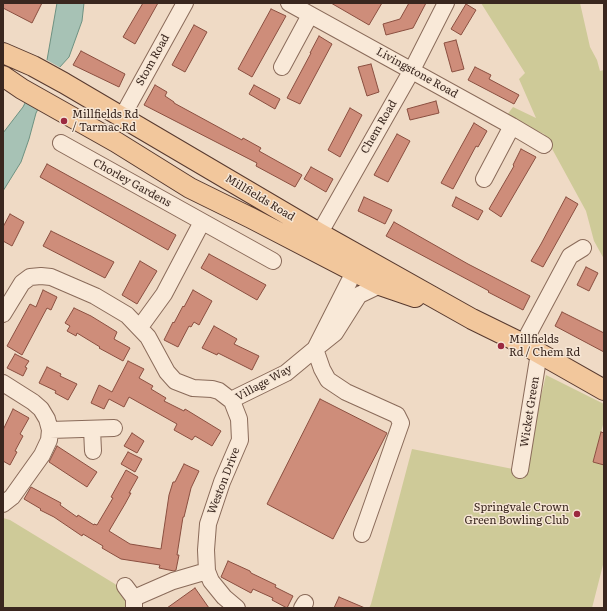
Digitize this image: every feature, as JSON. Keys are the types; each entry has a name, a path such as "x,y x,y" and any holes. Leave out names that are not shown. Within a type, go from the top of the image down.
{"main road":[{"name":"Millfields Road","path":"3,52 64,83 201,163 315,241 354,272 380,286 457,310"},
{"name":"Millfields Road","path":"3,76 22,89 116,142 190,188 315,241 457,310 531,348 604,390"},
{"path":"190,188 201,163"}],"street":[{"name":"Stom Road","path":"122,117 185,3"},
{"name":"Livingstone Road","path":"289,3 412,70 544,145"},
{"name":"Chem Road","path":"315,241 412,70 446,3"},
{"path":"282,68 310,15"},
{"path":"484,180 512,126"},
{"name":"Chorley Gardens","path":"61,143 273,261"},
{"path":"140,327 164,294 202,222"},
{"name":"Wicket Green","path":"520,470 531,348 570,256 583,248"},
{"name":"Village Way","path":"315,349 354,272"},
{"path":"3,314 22,283 30,277 41,276 51,278 95,296 127,315 148,337 167,372 175,381 193,388 219,391 232,401"},
{"name":"Village Way","path":"232,401 233,399 286,373 335,334 359,295 380,286"},
{"path":"315,349 322,369 328,380 346,392 397,415 401,423 362,534"},
{"path":"3,383 33,402 41,409 47,419 50,430 49,440 42,455 12,497 3,504"},
{"name":"Weston Drive","path":"232,401 239,419 240,440 222,482 208,524 206,550 207,571 211,581 224,597 237,608"},
{"path":"50,430 114,428"},
{"path":"92,429 93,451"},
{"path":"131,598 173,581 207,571"}],"shaded area":[{"path":"57,3 84,3 82,21 69,57 59,68 36,113 21,162 3,191 3,133 23,107 47,60"},
{"path":"481,3 580,3 590,47 597,60 600,71 604,70 604,259 594,241 586,211 544,134 521,124 507,115 513,107 536,118 519,79 525,73"},
{"path":"546,375 604,404 604,421 593,462 604,465 604,561 592,608 369,608 412,449 523,471"},
{"path":"3,518 10,520 115,584 126,596 129,608 3,608"}],"pier":[{"path":"45,59 61,68 41,108 25,98"}],"building":[{"path":"3,3 42,3 32,23 3,8"},
{"path":"143,3 158,3 135,44 123,37"},
{"path":"331,3 382,3 369,25"},
{"path":"409,3 426,3 413,28 386,35 383,24 400,19"},
{"path":"466,4 476,10 461,35 451,29"},
{"path":"271,9 286,16 252,77 238,69"},
{"path":"194,25 207,32 185,72 172,65"},
{"path":"319,36 332,44 300,104 287,98"},
{"path":"456,40 464,69 452,72 444,43"},
{"path":"81,51 125,74 119,87 73,65"},
{"path":"371,64 379,92 367,96 358,67"},
{"path":"475,67 491,75 489,79 519,95 514,104 468,80"},
{"path":"155,85 167,92 165,96 174,103 242,140 243,138 261,148 259,151 302,175 295,187 256,166 257,163 144,105"},
{"path":"254,85 280,99 275,109 249,94"},
{"path":"436,101 439,113 410,120 407,109"},
{"path":"350,108 362,115 340,157 328,150"},
{"path":"474,123 487,131 478,147 476,146 453,189 441,183"},
{"path":"397,134 410,141 388,182 374,175"},
{"path":"521,149 536,157 501,217 489,209 514,166 513,165"},
{"path":"47,164 176,235 168,250 40,177"},
{"path":"311,167 333,179 326,192 304,179"},
{"path":"364,197 392,210 385,224 358,211"},
{"path":"456,197 483,211 478,220 452,206"},
{"path":"566,197 578,204 543,267 531,261"},
{"path":"10,214 24,222 12,246 3,241 3,227"},
{"path":"394,222 468,264 530,296 523,310 386,236"},
{"path":"51,231 114,262 105,278 43,246"},
{"path":"209,254 266,285 257,300 201,268"},
{"path":"140,261 157,271 137,304 122,295"},
{"path":"586,267 598,273 589,291 577,285"},
{"path":"43,290 57,297 51,310 47,308 22,355 7,346 30,304 36,307"},
{"path":"193,290 212,301 199,325 194,322 191,327 189,326 178,347 164,340 173,322 174,323"},
{"path":"74,308 91,316 117,332 114,339 130,348 123,361 99,348 100,347 77,333 76,336 67,331 70,326 65,323"},
{"path":"562,312 604,333 604,352 555,326"},
{"path":"214,326 237,339 234,344 259,356 252,370 218,353 217,355 202,348"},
{"path":"15,354 29,361 25,367 27,368 23,376 7,368"},
{"path":"128,361 144,369 139,378 153,386 151,389 166,398 164,401 184,411 185,409 221,431 212,446 195,436 192,440 174,430 177,424 129,397 124,407 109,399 104,409 91,403 99,385 112,392"},
{"path":"47,367 61,374 60,376 77,384 68,400 55,393 56,391 39,383"},
{"path":"320,399 387,433 333,539 267,504"},
{"path":"13,409 29,418 20,434 23,436 10,465 3,461 3,430"},
{"path":"601,432 604,433 604,465 593,462"},
{"path":"132,433 144,441 137,453 124,446"},
{"path":"57,446 97,472 87,487 49,462"},
{"path":"128,452 142,459 135,472 121,464"},
{"path":"184,464 199,471 191,488 183,517 177,555 179,555 176,570 174,571 159,568 160,565 121,559 102,548 103,546 83,534 82,536 24,499 31,487 61,503 60,505 77,517 78,515 94,525 97,525 113,498 111,497 126,470 138,477 129,493 131,493 109,531 130,544 161,549 169,495 173,482 175,482"},
{"path":"228,561 276,585 275,587 293,596 287,608 272,600 273,598 253,589 251,593 221,577"},
{"path":"195,588 209,608 167,608"},
{"path":"339,597 365,608 334,608"}],"place":[{"name":"Millfields Rd / Tarmac Rd","path":"64,121"},
{"name":"Millfields Rd / Chem Rd","path":"501,346"},
{"name":"Springvale Crown Green Bowling Club","path":"577,514"}]}
